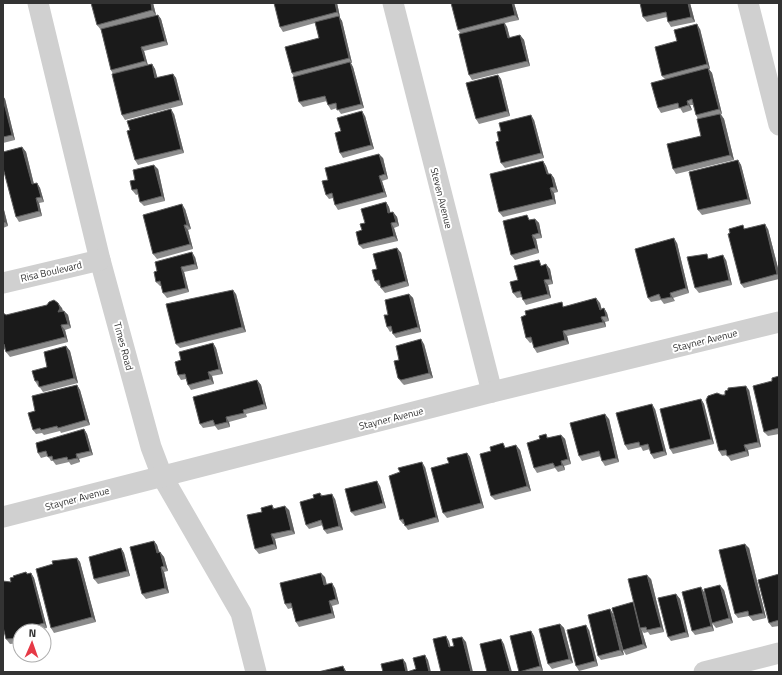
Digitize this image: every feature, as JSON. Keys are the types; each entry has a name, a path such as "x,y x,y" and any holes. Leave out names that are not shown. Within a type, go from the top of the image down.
{"street":[{"name":"Times Road","path":"38,3 100,260 151,447 162,476 241,613 256,672"},
{"name":"Steven Avenue","path":"393,3 492,392"},
{"path":"748,3 779,124"},
{"name":"Risa Boulevard","path":"3,283 100,260"},
{"name":"Stayner Avenue","path":"3,517 492,392 779,322"},
{"path":"704,672 779,653"}],"building":[{"path":"91,3 151,3 152,10 97,25"},
{"path":"274,3 335,3 337,12 280,27"},
{"path":"451,3 512,3 515,15 458,30"},
{"path":"640,3 688,3 691,17 668,22 666,12 643,17"},
{"path":"158,15 165,41 141,47 145,61 111,70 101,29"},
{"path":"339,16 349,58 292,73 285,47 319,38 315,22"},
{"path":"504,23 508,38 520,35 527,61 469,75 459,34"},
{"path":"697,24 707,64 662,76 655,47 677,41 674,30"},
{"path":"350,62 361,104 337,110 336,103 328,105 325,96 299,102 293,77"},
{"path":"152,64 155,78 173,74 180,100 122,115 112,74"},
{"path":"708,68 719,109 696,115 692,99 687,101 688,105 679,108 678,103 658,108 651,83"},
{"path":"498,75 507,111 476,119 466,83"},
{"path":"3,99 12,135 3,137"},
{"path":"171,109 181,149 135,160 127,131 130,130 127,121"},
{"path":"362,111 371,145 340,153 335,133 341,131 337,118"},
{"path":"720,114 730,155 673,169 667,144 701,136 697,119"},
{"path":"531,115 541,153 501,163 496,142 499,141 497,132 501,131 499,123"},
{"path":"22,147 32,184 37,183 41,197 36,198 39,211 16,217 3,168 3,152"},
{"path":"379,154 385,174 379,176 384,192 335,205 332,193 326,195 322,181 328,180 325,168"},
{"path":"738,160 748,199 698,210 689,172"},
{"path":"543,161 547,174 551,174 554,187 550,188 553,199 499,212 490,174"},
{"path":"154,165 162,196 140,202 137,189 132,190 130,181 135,180 133,170"},
{"path":"386,202 388,213 393,212 396,222 391,223 394,236 359,245 356,232 362,230 360,224 365,223 361,209"},
{"path":"182,204 187,225 184,225 190,244 153,254 143,215"},
{"path":"527,215 529,220 535,219 539,233 532,235 536,248 511,255 503,221"},
{"path":"765,224 777,274 741,284 728,234 730,233 729,229 743,225 744,229"},
{"path":"674,238 686,288 670,293 671,297 661,299 659,294 648,298 635,249"},
{"path":"397,248 406,281 381,288 379,280 375,281 372,270 377,269 373,254"},
{"path":"192,252 195,264 181,267 186,288 163,293 160,281 156,282 154,272 157,271 155,262"},
{"path":"707,254 708,259 723,255 729,280 695,288 687,257"},
{"path":"539,260 541,266 546,264 550,279 544,280 548,294 523,300 520,291 513,293 510,282 518,280 514,266"},
{"path":"233,290 242,327 176,344 166,304"},
{"path":"409,294 418,327 393,334 391,326 387,327 384,315 388,315 385,300"},
{"path":"596,298 600,310 604,308 606,316 601,317 603,322 563,331 565,340 534,348 531,337 526,338 521,317 526,315 525,311 562,302 563,307"},
{"path":"54,300 58,303 60,308 58,312 64,311 68,324 61,325 65,337 6,352 4,344 3,345 3,313 6,315 47,305 49,302"},
{"path":"421,339 429,373 401,380 398,378 394,361 399,360 396,346"},
{"path":"213,343 219,369 208,372 210,379 188,385 185,374 178,375 175,362 181,360 179,352"},
{"path":"66,346 74,378 39,387 38,381 35,381 32,371 47,367 44,352"},
{"path":"779,376 779,428 764,432 753,386 772,381 772,378"},
{"path":"257,380 264,404 243,410 244,413 226,417 227,422 215,425 213,420 200,424 193,397"},
{"path":"77,385 86,420 58,428 57,426 41,430 40,428 33,430 28,413 35,411 32,396"},
{"path":"746,386 758,442 744,445 746,451 727,456 726,450 719,451 706,400 708,396 717,393 725,395 725,391 728,390 728,388"},
{"path":"701,399 711,439 670,449 660,409"},
{"path":"652,404 664,451 651,454 648,444 640,446 639,442 625,445 616,413"},
{"path":"605,414 616,458 602,461 599,451 579,456 570,423"},
{"path":"84,429 90,451 76,454 77,458 68,460 67,457 53,460 52,456 48,457 46,451 38,453 36,443"},
{"path":"546,434 547,438 561,435 568,459 561,461 562,465 555,467 553,463 534,468 527,443 540,439 539,436"},
{"path":"503,443 505,448 516,445 527,486 491,496 480,454 491,451 490,447"},
{"path":"467,453 481,503 443,513 431,468 449,463 447,458"},
{"path":"422,462 436,517 405,526 403,519 400,520 389,476 400,472 398,468"},
{"path":"377,481 383,503 351,512 345,489"},
{"path":"320,493 321,496 332,494 339,526 324,530 321,520 306,525 300,502 314,498 313,495"},
{"path":"272,505 273,509 285,506 291,530 271,534 274,544 255,549 247,515 262,512 261,508"},
{"path":"154,541 157,553 160,552 164,566 161,567 165,588 142,594 130,547"},
{"path":"745,544 763,613 749,616 748,611 735,614 719,550"},
{"path":"121,548 127,571 94,579 89,557"},
{"path":"77,558 92,617 52,628 52,623 50,623 36,569 53,564 52,561"},
{"path":"26,572 27,574 31,573 44,623 12,623 12,639 6,639 3,627 3,581 11,582 10,578 14,577 13,576"},
{"path":"321,573 324,585 332,583 336,599 329,601 332,613 296,622 291,603 285,604 280,583"},
{"path":"779,574 779,620 769,623 758,580"},
{"path":"647,575 661,627 647,630 646,627 640,628 628,579"},
{"path":"720,585 729,618 712,623 704,589"},
{"path":"701,587 711,626 692,631 682,592"},
{"path":"676,594 686,632 668,637 658,598"},
{"path":"633,602 643,644 623,650 612,608"},
{"path":"610,609 620,650 598,656 588,615"},
{"path":"560,624 569,659 548,664 539,629"},
{"path":"586,625 595,661 576,666 567,630"},
{"path":"531,631 540,666 519,672 510,636"},
{"path":"446,636 449,647 454,646 452,639 462,637 471,672 441,672 433,639"},
{"path":"501,639 510,672 487,672 480,644"},
{"path":"425,655 429,672 407,672 416,669 413,658"},
{"path":"403,659 406,672 383,672 381,664"},
{"path":"343,666 345,672 318,672"}]}
